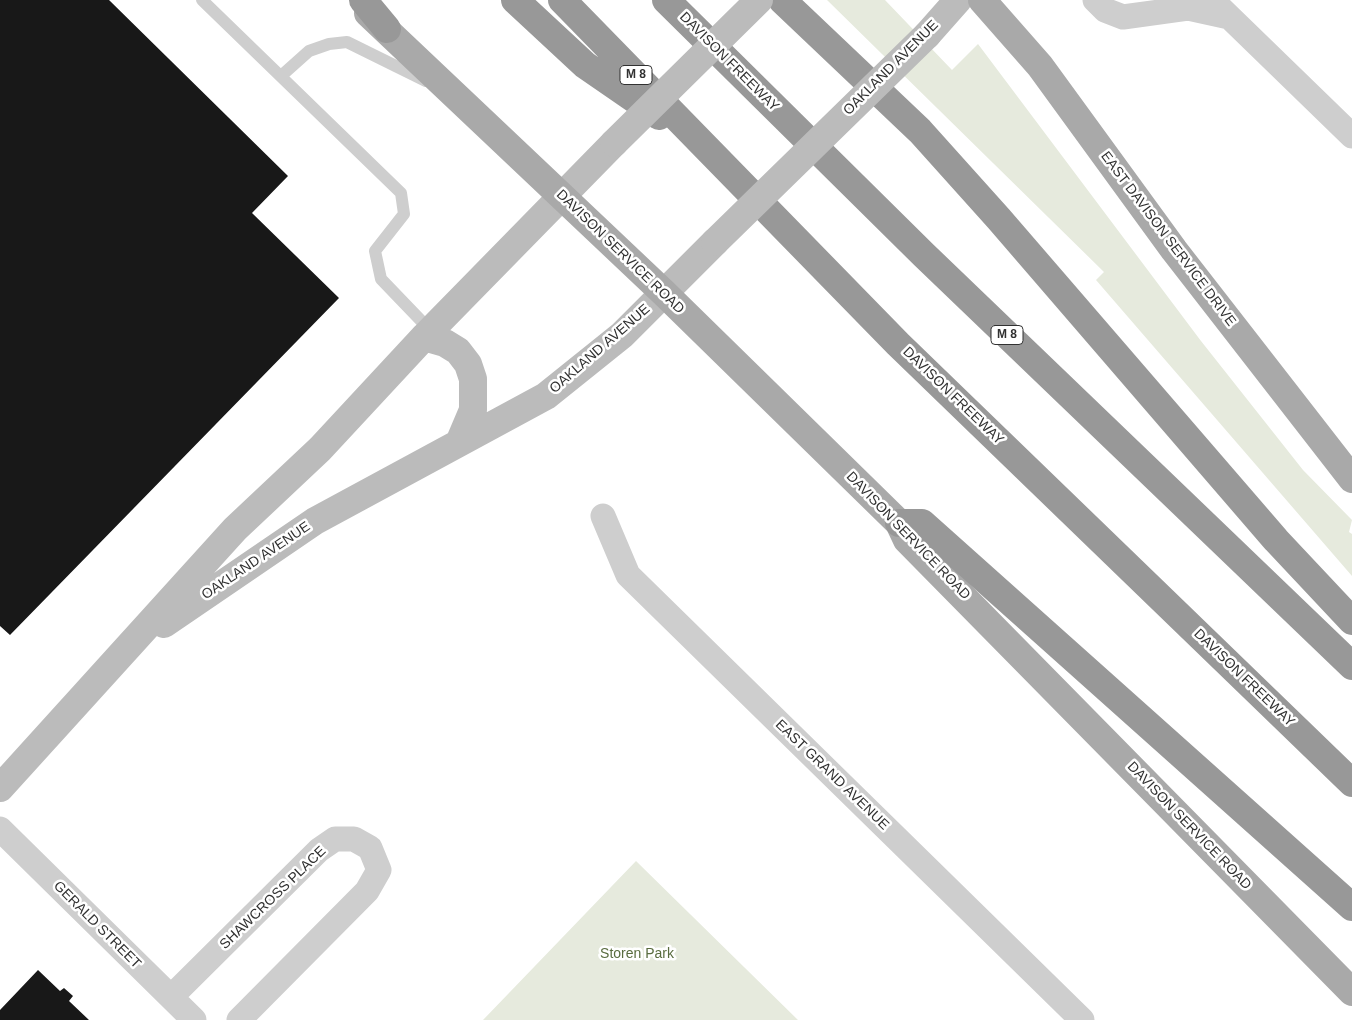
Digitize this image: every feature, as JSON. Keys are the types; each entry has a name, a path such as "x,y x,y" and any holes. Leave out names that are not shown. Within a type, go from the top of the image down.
{"highway":[{"path":"363,0 387,30"},
{"path":"515,0 584,65 709,150"},
{"name":"DAVISON FREEWAY","path":"562,0 898,344 1352,783"},
{"name":"DAVISON FREEWAY","path":"666,0 924,255 1352,666"},
{"path":"782,0 920,131 999,219 1276,540 1352,621"},
{"path":"899,523 922,523 1352,907"}],"main road":[{"path":"354,0 387,30"},
{"name":"EAST DAVISON SERVICE DRIVE","path":"982,0 1040,66 1174,250 1352,479"},
{"name":"DAVISON SERVICE ROAD","path":"387,30 664,293 899,523 907,540 1352,992"}],"street":[{"name":"OAKLAND AVENUE","path":"0,788 235,529 320,449 427,334 561,196 759,0"},
{"name":"OAKLAND AVENUE","path":"128,648 315,521 546,396 615,341 927,35 958,0"},
{"path":"1095,0 1106,10 1123,17 1188,8 1221,8 1352,136"},
{"path":"427,334 458,351 468,364 473,379 473,410 459,443"},
{"name":"EAST GRAND AVENUE","path":"603,516 628,574 1082,1020"},
{"name":"GERALD STREET","path":"0,829 194,1020"},
{"name":"SHAWCROSS PLACE","path":"171,997 320,850 335,839 354,839 370,848 378,870 367,891 239,1020"}],"lane":[{"path":"202,0 402,193 404,214 375,251 381,279 427,334"},
{"path":"281,76 309,51 329,44 347,42 456,96"}],"green space":[{"path":"827,0 885,0 952,70 978,44 1201,341 1303,470 1352,520 1349,532 1352,534 1352,576 1096,280 1104,272"},
{"name":"Storen Park","path":"636,861 798,1020 483,1020"}],"building":[{"path":"0,0 109,0 288,176 252,213 339,298 10,635 0,626"},
{"path":"38,970 60,991 64,988 73,996 69,1001 89,1020 0,1020 0,1010"}]}
